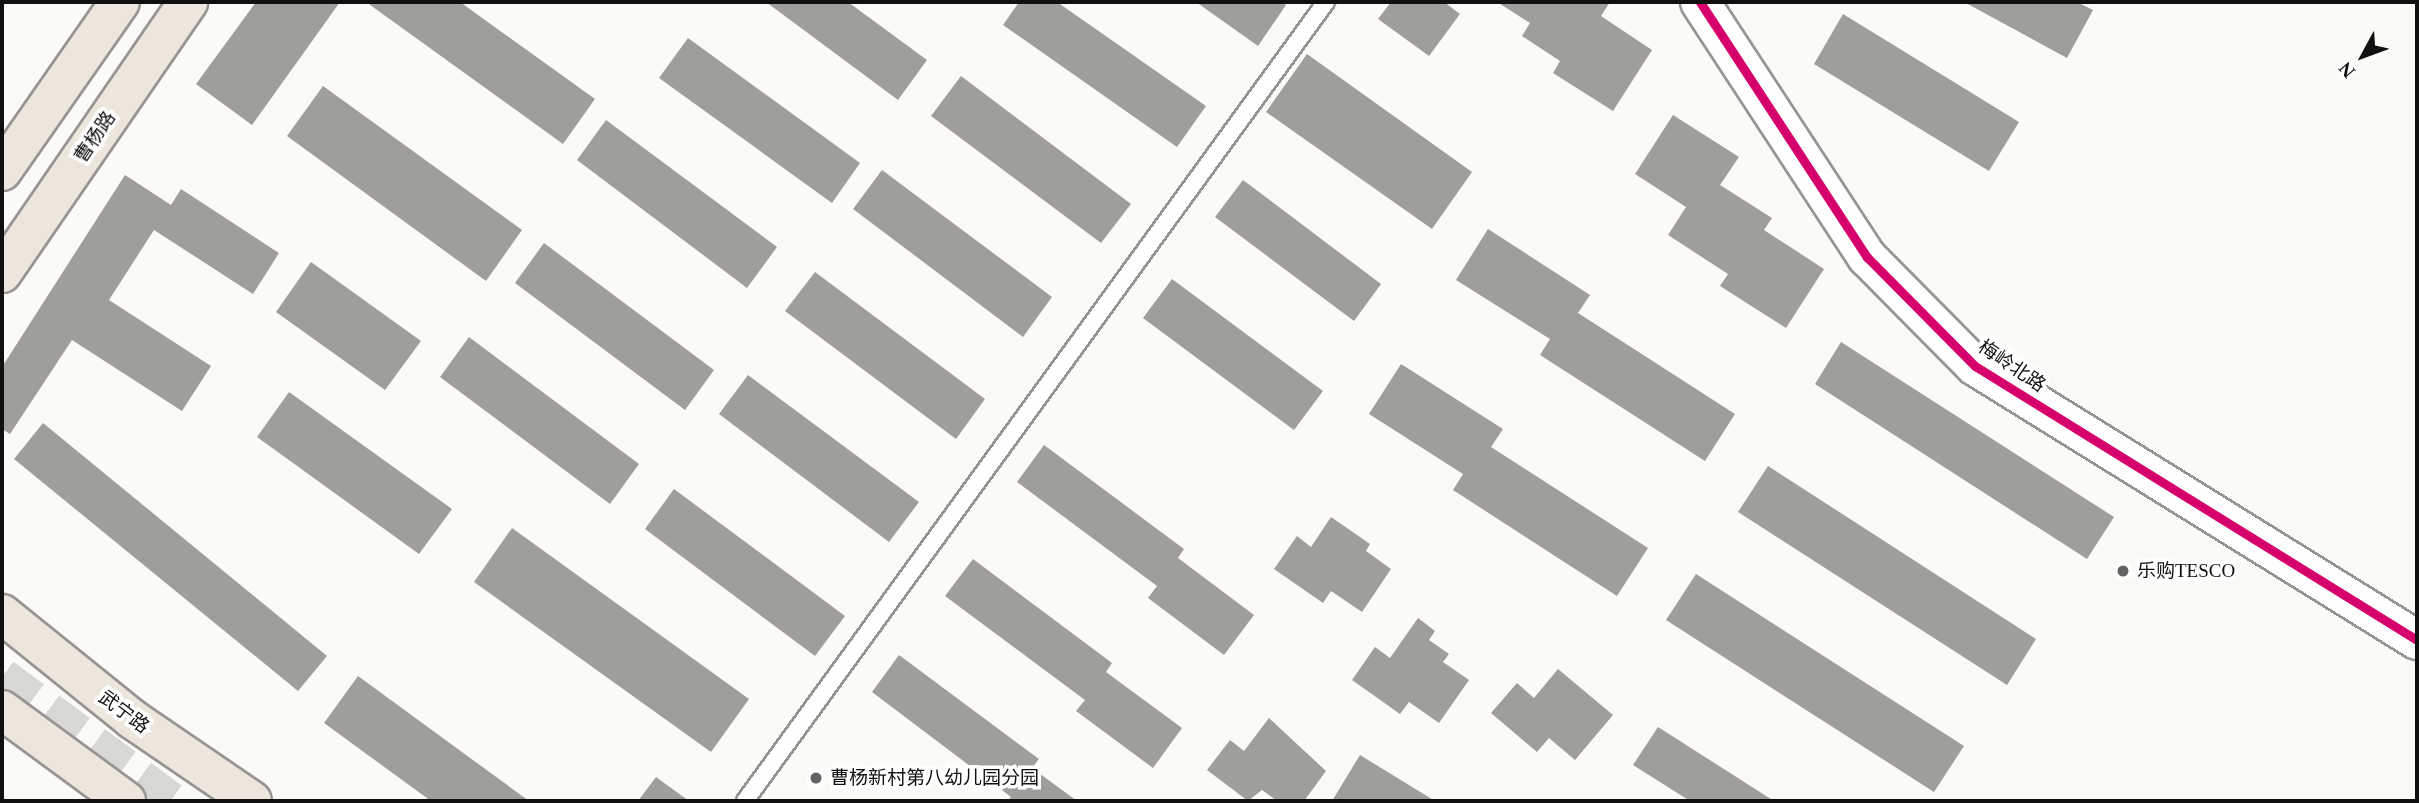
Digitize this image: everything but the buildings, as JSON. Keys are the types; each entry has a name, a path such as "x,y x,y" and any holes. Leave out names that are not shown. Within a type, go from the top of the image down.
{"main road":[{"path":"2,171 120,2"},
{"name":"曹杨路","path":"2,273 187,2"},
{"name":"武宁路","path":"2,614 132,719 252,801"},
{"path":"2,710 126,801"}],"street":[{"name":"梅岭北路","path":"1700,2 1867,257 1975,366 2417,640"}],"lane":[{"path":"745,801 1326,2"}],"tunnel":[{"path":"2,677 171,801"}],"cycle path":[{"path":"1700,2 1867,257 1975,366 2417,640"}],"place":[{"name":"乐购TESCO","path":"2123,571"},
{"name":"曹杨新村第八幼儿园分园","path":"816,778"}]}
